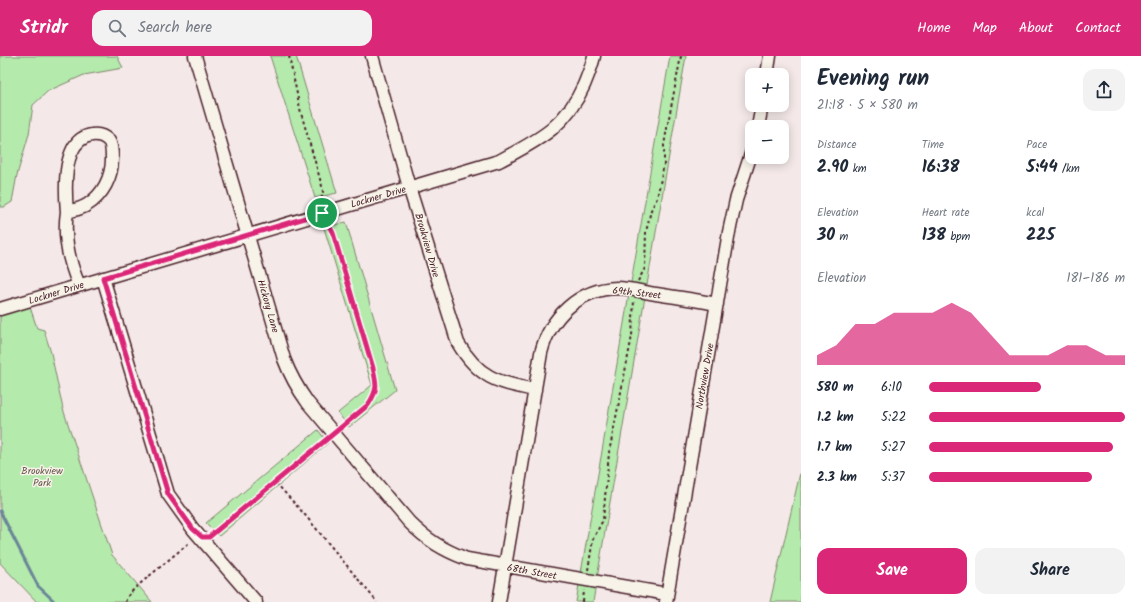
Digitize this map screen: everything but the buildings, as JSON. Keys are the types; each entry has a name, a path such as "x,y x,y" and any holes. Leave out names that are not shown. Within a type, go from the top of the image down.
{"street":[{"name":"Hickory Lane","path":"195,56 290,374 308,403 409,522"},
{"name":"Brookview Drive","path":"372,56 410,187 458,343 465,355 484,374 497,381 512,386 535,390"},
{"name":"Lockner Drive","path":"0,309 499,161 535,141 563,119 577,101 592,66 594,56"},
{"path":"768,68 770,56"},
{"path":"66,212 85,206 93,200 100,193 109,178 112,164 112,152 110,142 101,135 89,135 79,142 70,154 67,170 65,224 66,240 72,268 79,285"},
{"name":"Northview Drive","path":"667,598 729,232 734,207 748,164"},
{"path":"103,278 168,494 193,529 202,537 256,602"},
{"name":"69th Street","path":"535,390 541,353 548,333 564,310 588,294 616,288 717,304"},
{"path":"499,602 535,390"},
{"name":"68th Street","path":"409,522 435,545 467,559 505,567 586,580 667,598"}],"path":[{"path":"125,602 135,588 168,560 195,538 209,537 368,405 374,396 376,383 333,233 322,213 322,186 301,113 289,56"},
{"path":"583,602 593,539 603,520 613,432 620,404 632,336 635,290 637,282 645,268 646,232 651,210 657,198 664,164 664,145 681,56"},
{"path":"276,482 377,602"}],"green space":[{"path":"0,56 117,56 123,68 84,75 48,91 33,105 29,134 17,175 12,202 4,207 0,207"},
{"path":"270,56 296,56 337,193 315,198"},
{"path":"670,56 686,56 593,602 576,602"},
{"path":"346,222 395,390 349,427 338,413 372,385 324,228"},
{"name":"Brookview Park","path":"28,301 37,328 44,330 51,353 63,409 112,555 152,602 37,602 0,563 0,309"},
{"path":"318,430 328,443 219,536 206,523"},
{"path":"801,469 801,602 770,602"}],"waterway":[{"path":"0,511 38,586 54,602"}],"route":[{"path":"322,213 333,233 373,368 376,383 374,396 368,405 209,537 202,537 193,529 168,494 103,278 322,213"}]}
